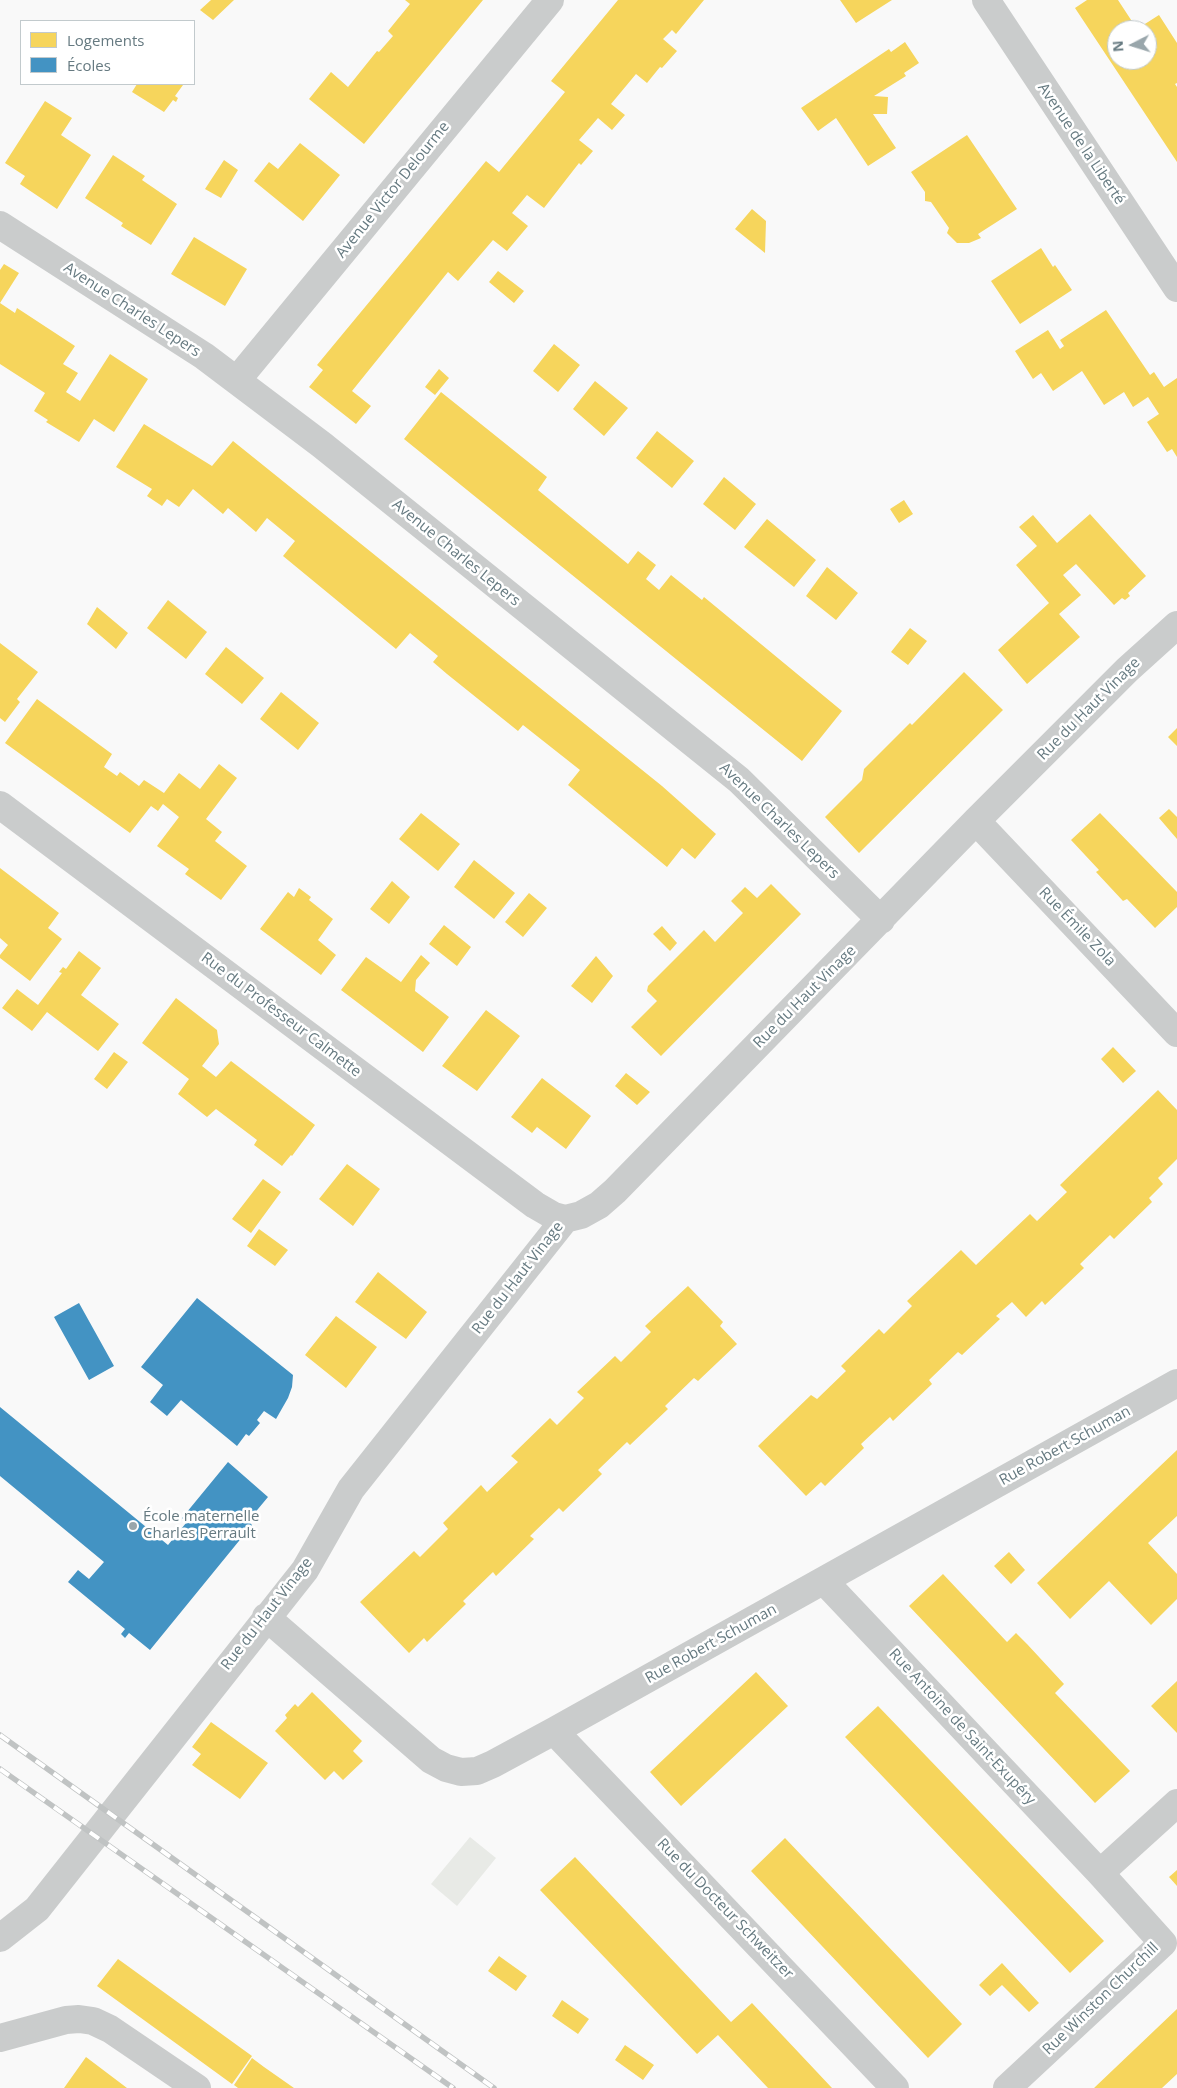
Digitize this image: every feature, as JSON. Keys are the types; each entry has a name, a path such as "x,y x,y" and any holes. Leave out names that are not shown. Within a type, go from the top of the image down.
{"street":[{"name":"Avenue Victor Delourme","path":"237,380 550,0"},
{"name":"Avenue de la Liberté","path":"986,0 1177,288"},
{"name":"Avenue Charles Lepers","path":"0,225 204,356 330,451 739,780 881,920"},
{"name":"Rue du Haut Vinage","path":"0,1938 37,1909 304,1570 351,1489 565,1218 581,1215 599,1205 615,1191 976,821 1127,670 1177,625"},
{"name":"Rue du Professeur Calmette","path":"0,805 535,1204 554,1216 565,1218"},
{"name":"Rue Émile Zola","path":"976,821 1177,1033"},
{"name":"Rue Robert Schuman","path":"266,1617 431,1760 446,1768 461,1772 477,1771 554,1731 1177,1383"},
{"name":"Rue Antoine de Saint-Exupéry","path":"824,1581 1100,1873"},
{"name":"Rue du Docteur Schweitzer","path":"554,1731 895,2088"},
{"path":"1100,1873 1177,1803"},
{"name":"Rue Winston Churchill","path":"1007,2088 1163,1943 1100,1873"},
{"path":"0,2038 66,2020 94,2021 110,2029 197,2088"}],"shaded area":[{"path":"470,1837 496,1858 457,1906 431,1884"}],"building: Logements":[{"path":"211,0 234,0 213,20 200,10"},
{"path":"405,0 483,0 364,144 309,99 331,72 348,87 377,51 379,52 393,36 388,31 410,4"},
{"path":"618,0 704,0 676,34 672,30 663,39 677,51 662,68 660,67 647,83 636,74 611,104 625,115 612,130 598,118 579,140 593,151 581,165 579,163 544,208 527,195 512,213 528,226 507,251 493,240 458,281 448,272 352,391 371,406 356,424 309,387 323,370 317,365 486,161 499,172 565,92 551,81"},
{"path":"840,0 892,0 856,23"},
{"path":"1087,0 1118,0 1131,20 1107,20 1107,56 1075,8"},
{"path":"1159,15 1177,43 1177,83 1175,84 1177,87 1177,162 1116,70 1157,70 1157,20 1151,20"},
{"path":"905,42 919,63 904,73 906,76 874,96 888,97 887,114 873,114 896,148 868,166 836,118 818,131 801,108 889,49 891,52"},
{"path":"136,85 183,85 175,96 178,98 176,102 173,100 164,112 132,92"},
{"path":"45,101 72,118 61,135 91,155 57,209 20,184 25,176 5,163"},
{"path":"967,135 1017,209 978,234 981,238 969,243 957,243 947,233 949,228 931,202 925,201 925,192 911,172"},
{"path":"300,143 340,175 303,221 254,181 269,162 278,169"},
{"path":"113,155 145,176 142,180 177,204 151,245 121,226 123,223 85,198"},
{"path":"224,160 238,170 221,198 205,189"},
{"path":"752,209 766,221 765,253 735,229"},
{"path":"194,237 247,269 225,306 171,274"},
{"path":"1041,248 1053,267 1055,265 1072,290 1020,324 991,281"},
{"path":"4,264 19,273 0,303 0,270"},
{"path":"498,271 524,291 514,303 489,282"},
{"path":"0,303 15,313 17,308 75,346 63,364 78,373 66,392 80,401 110,354 148,379 114,432 94,419 79,442 46,422 48,420 34,411 45,393 0,364"},
{"path":"1106,310 1150,375 1154,372 1164,387 1177,378 1177,457 1172,449 1167,452 1147,422 1159,414 1148,397 1133,407 1124,392 1104,405 1082,371 1053,391 1041,373 1033,379 1015,351 1048,330 1060,349 1064,346 1060,340"},
{"path":"554,344 580,365 558,392 533,371"},
{"path":"439,369 449,378 435,395 425,387"},
{"path":"595,381 628,408 604,436 573,409"},
{"path":"441,392 547,477 538,490 628,564 638,551 656,565 646,579 659,590 671,575 702,600 704,597 842,711 802,761 404,439"},
{"path":"144,424 212,466 233,441 662,786 716,834 695,859 682,848 667,867 568,785 580,770 523,725 518,731 447,674 433,662 438,656 410,633 396,649 283,556 295,541 267,518 256,532 228,508 223,514 193,489 179,507 167,499 162,506 147,496 152,489 116,467"},
{"path":"657,431 694,461 672,488 636,458"},
{"path":"724,477 756,504 735,530 703,504"},
{"path":"904,500 913,514 899,523 890,509"},
{"path":"1090,514 1146,576 1128,593 1130,596 1125,600 1122,598 1114,605 1076,564 1063,575 1081,595 1059,614 1080,637 1027,684 998,650 1049,603 1016,565 1037,546 1019,527 1033,515 1057,543"},
{"path":"767,519 816,560 794,587 744,547"},
{"path":"827,567 858,593 836,620 806,596"},
{"path":"168,600 207,632 186,659 147,628"},
{"path":"97,607 128,633 116,649 87,624"},
{"path":"910,628 927,641 908,665 891,652"},
{"path":"0,643 38,672 17,699 20,702 5,722 0,718"},
{"path":"226,647 264,678 242,704 205,674"},
{"path":"964,672 1003,710 859,853 825,817 862,780 864,769 910,723 912,725"},
{"path":"281,692 319,723 298,750 260,719"},
{"path":"37,699 112,754 104,767 117,776 120,772 139,786 144,780 164,793 179,773 200,789 219,764 237,778 206,819 222,832 215,841 247,866 221,900 185,874 189,869 157,846 179,817 163,804 158,811 151,806 130,833 5,743"},
{"path":"1177,728 1177,746 1168,737"},
{"path":"1169,809 1177,817 1177,839 1159,818"},
{"path":"421,813 460,844 438,871 399,839"},
{"path":"1100,813 1177,892 1177,907 1155,928 1127,899 1123,901 1096,872 1099,870 1071,840"},
{"path":"474,860 515,893 494,919 454,887"},
{"path":"0,868 59,913 48,928 62,939 30,981 0,958 0,955 8,945 0,938"},
{"path":"392,881 410,897 389,924 370,909"},
{"path":"771,884 801,914 661,1056 631,1027 657,1001 647,991 648,986 704,930 715,942 743,913 731,901 745,887 757,898"},
{"path":"299,888 311,897 309,900 333,919 318,940 336,955 321,975 260,929 288,892 294,897"},
{"path":"529,893 547,908 523,937 505,922"},
{"path":"444,925 471,947 457,966 429,944"},
{"path":"662,926 677,943 670,951 653,934"},
{"path":"79,951 101,968 81,995 119,1024 98,1051 47,1012 32,1031 2,1008 17,989 38,1005 62,973 59,972 63,967 66,969"},
{"path":"421,955 430,963 416,980 415,991 449,1017 423,1052 341,990 366,957 401,982"},
{"path":"596,956 613,976 592,1003 571,986"},
{"path":"176,998 217,1030 219,1044 202,1066 216,1077 231,1061 315,1125 292,1156 282,1166 254,1145 257,1140 216,1109 207,1117 178,1094 189,1079 142,1043"},
{"path":"486,1010 520,1036 477,1091 442,1066"},
{"path":"1113,1047 1136,1071 1123,1083 1101,1059"},
{"path":"114,1052 128,1062 107,1089 94,1079"},
{"path":"626,1073 650,1092 637,1105 615,1086"},
{"path":"542,1078 591,1116 566,1149 537,1127 532,1133 511,1117"},
{"path":"1158,1090 1177,1110 1177,1159 1158,1178 1163,1184 1149,1198 1152,1202 1114,1239 1110,1235 1080,1264 1084,1268 1045,1305 1042,1301 1026,1317 1012,1302 996,1316 1000,1319 962,1355 958,1352 929,1380 932,1384 893,1421 890,1417 861,1444 864,1448 825,1486 821,1482 806,1496 758,1446 811,1395 817,1399 846,1371 841,1366 879,1329 884,1334 912,1306 907,1301 961,1250 976,1265 1030,1214 1037,1221 1067,1192 1060,1185"},
{"path":"347,1164 380,1189 353,1226 319,1199"},
{"path":"263,1179 281,1192 251,1233 232,1219"},
{"path":"259,1229 288,1250 275,1266 247,1246"},
{"path":"378,1272 427,1312 406,1339 355,1302"},
{"path":"688,1286 723,1322 720,1326 737,1344 698,1381 694,1378 665,1406 668,1409 630,1445 627,1442 598,1470 602,1474 563,1512 559,1508 530,1536 534,1539 496,1576 493,1572 463,1601 466,1604 427,1642 424,1638 409,1653 360,1602 414,1551 420,1557 448,1529 443,1523 481,1485 487,1492 518,1462 511,1456 550,1418 557,1425 584,1398 577,1392 615,1356 621,1362 651,1332 645,1326"},
{"path":"336,1316 377,1347 346,1388 305,1355"},
{"path":"1177,1450 1177,1516 1148,1543 1177,1574 1177,1599 1151,1625 1109,1581 1070,1619 1037,1583"},
{"path":"1009,1552 1025,1570 1011,1584 994,1566"},
{"path":"943,1574 1007,1642 1016,1633 1027,1644 1064,1684 1055,1693 1130,1771 1095,1803 909,1606"},
{"path":"756,1672 788,1706 681,1806 650,1772"},
{"path":"1177,1681 1177,1733 1151,1706"},
{"path":"312,1692 362,1741 353,1751 363,1761 343,1780 334,1771 325,1780 275,1731 287,1718 285,1715 295,1704 298,1707"},
{"path":"878,1706 1104,1941 1070,1973 845,1737"},
{"path":"211,1722 268,1763 240,1799 192,1765 201,1754 192,1747"},
{"path":"785,1838 962,2024 928,2058 751,1871"},
{"path":"575,1857 731,2022 752,2003 832,2088 768,2088 718,2035 697,2054 540,1890"},
{"path":"1177,1870 1177,1886 1169,1877"},
{"path":"499,1956 527,1976 516,1991 488,1971"},
{"path":"118,1959 252,2056 232,2084 97,1986"},
{"path":"1002,1963 1039,2003 1029,2012 1002,1985 990,1996 979,1985"},
{"path":"562,2000 589,2019 578,2034 552,2016"},
{"path":"1177,2009 1177,2074 1162,2088 1094,2088"},
{"path":"625,2045 654,2065 643,2080 615,2060"},
{"path":"86,2057 127,2088 64,2088"},
{"path":"252,2058 294,2088 238,2088 234,2085"}],"building: Écoles":[{"path":"197,1298 293,1375 292,1387 288,1398 276,1419 264,1411 257,1420 260,1423 249,1436 246,1434 237,1446 181,1400 167,1416 150,1402 163,1385 141,1367"},
{"path":"79,1303 114,1366 89,1380 54,1317"},
{"path":"0,1407 168,1545 186,1523 182,1518 228,1462 268,1497 248,1521 252,1525 150,1650 129,1633 125,1638 121,1634 125,1629 68,1582 78,1570 89,1579 104,1562 0,1476"}],"railway":[{"path":"0,1735 494,2088"},
{"path":"0,1769 453,2088"}],"place":[{"name":"École maternelle Charles Perrault","path":"133,1526"}]}
